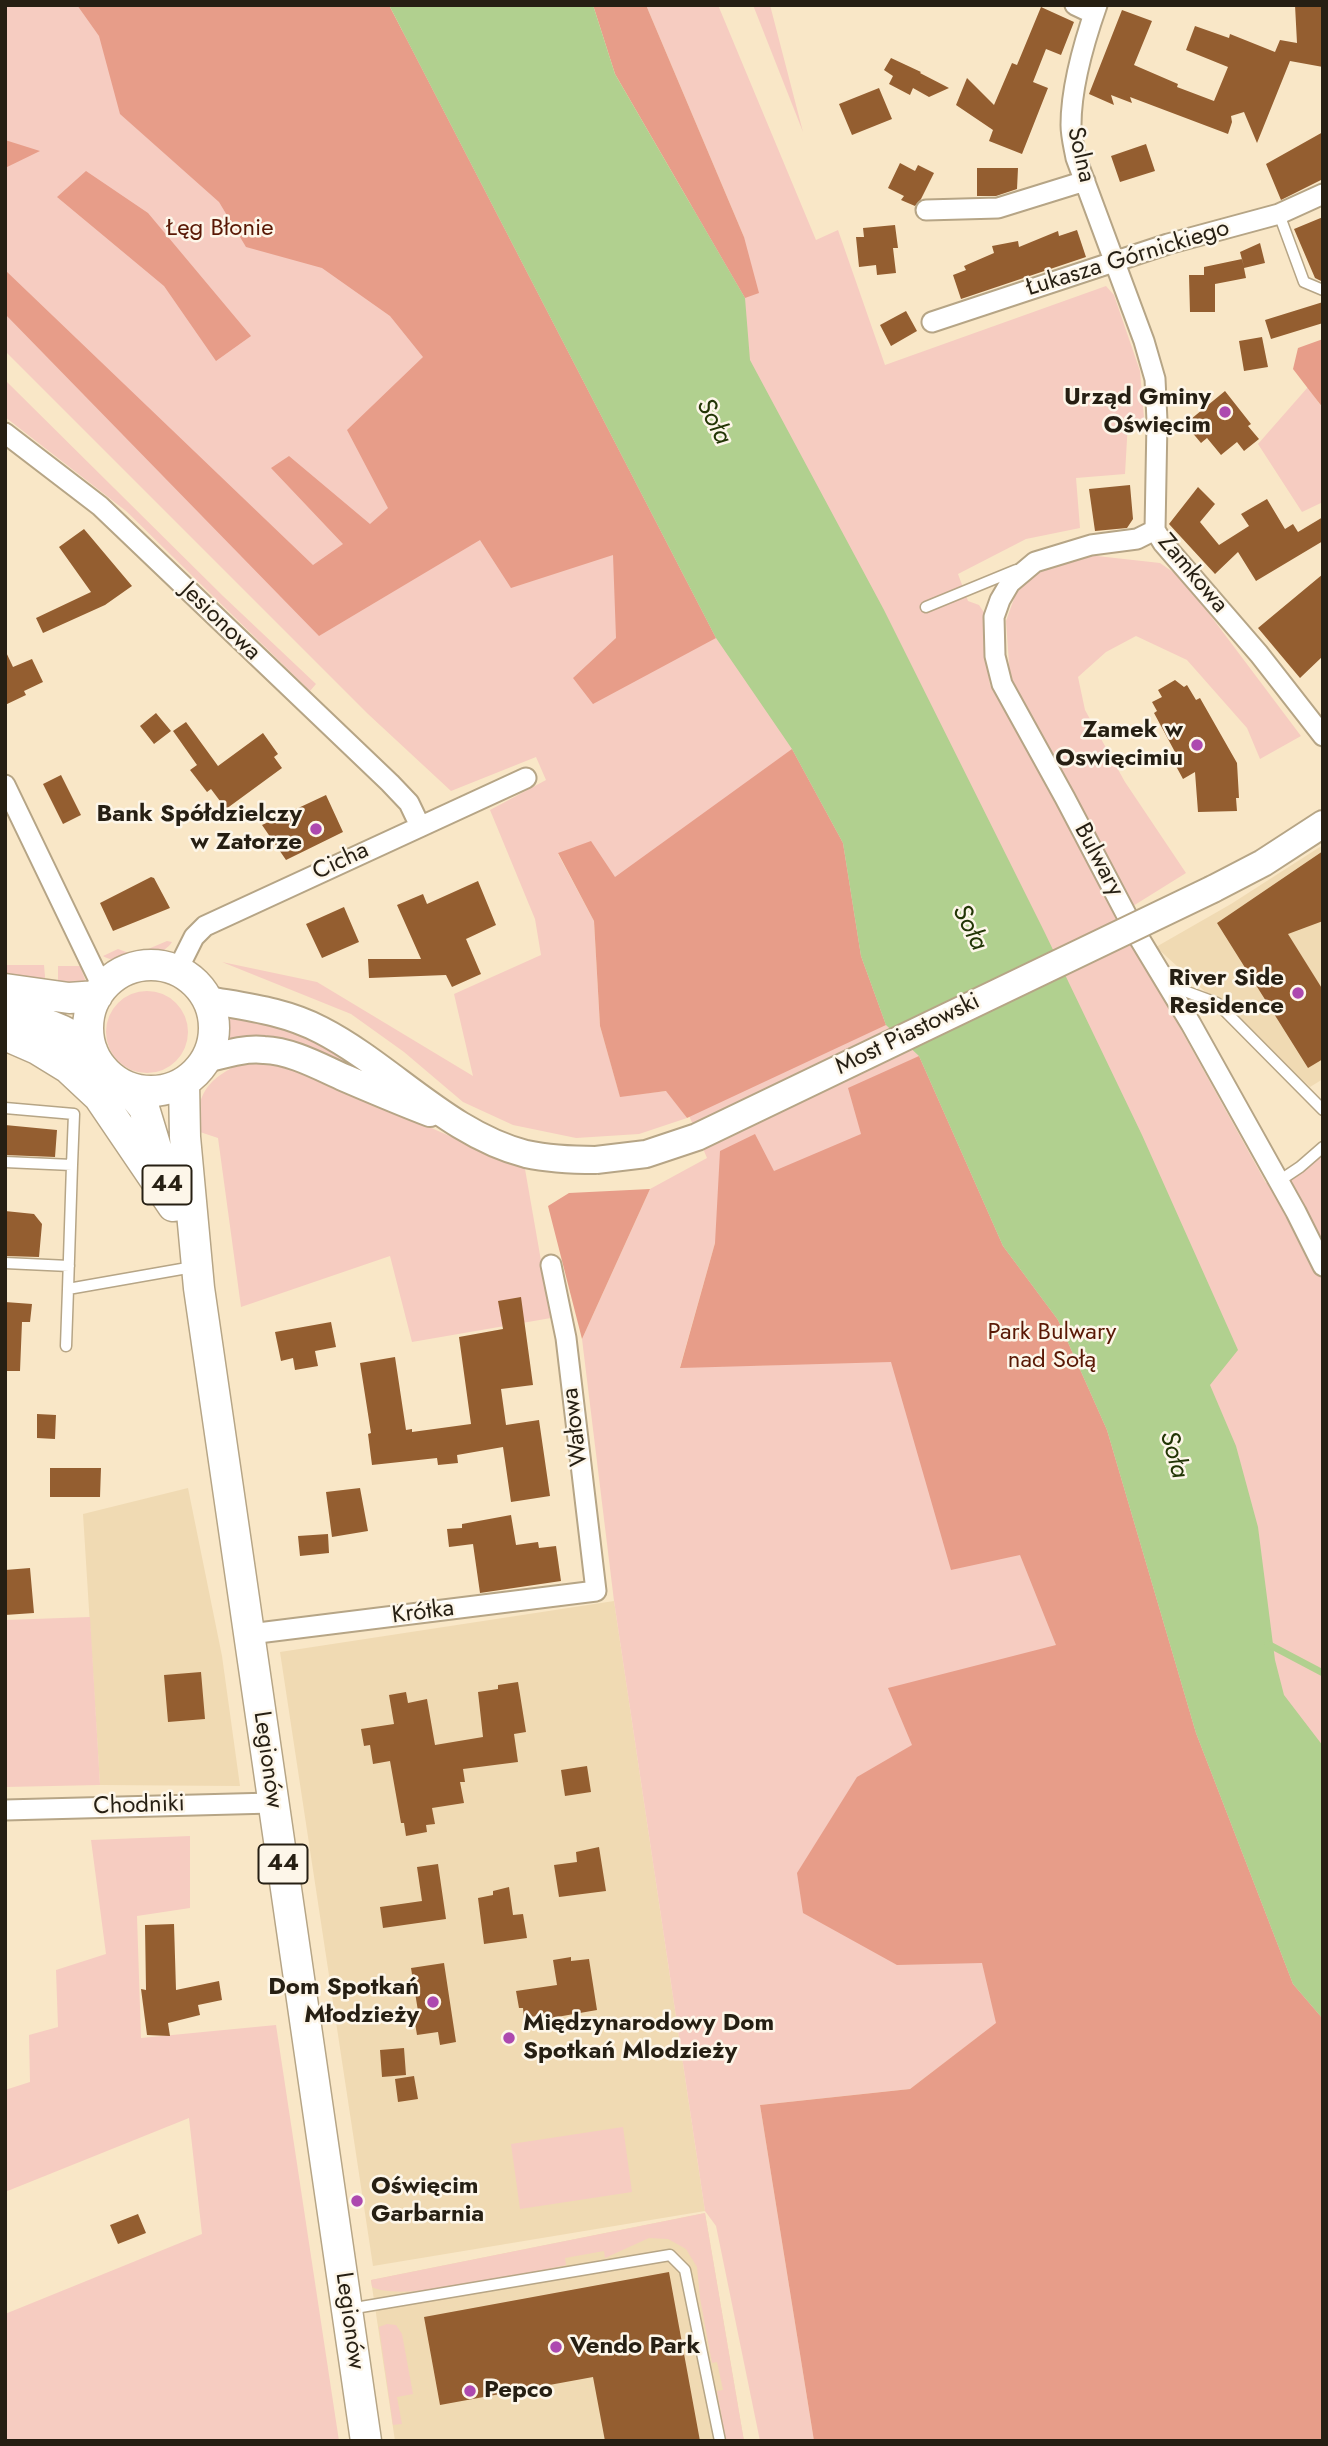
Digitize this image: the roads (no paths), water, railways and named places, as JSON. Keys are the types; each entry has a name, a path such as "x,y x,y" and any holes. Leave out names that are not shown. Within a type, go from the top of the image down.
{"main road":[{"path":"92,1049 88,1032 90,1013 102,990 118,975 137,967 158,965 177,971 195,983 208,1000 214,1017 214,1037 200,1069 184,1082 158,1091 127,1087"},
{"path":"5,989 69,998 102,990"},
{"name":"44","path":"5,1015 48,1023 73,1034 92,1049 100,1065 113,1078 127,1087"},
{"path":"5,1035 37,1049 68,1068 99,1097 173,1206"},
{"name":"Legionów","path":"184,1082 185,1137 196,1278 366,2441"},
{"name":"Legionów","path":"127,1087 144,1108 196,1278"}],"street":[{"path":"1074,5 1096,10"},
{"name":"Solna","path":"1096,10 1072,106 1071,129 1076,158 1113,261"},
{"path":"926,210 998,208 1084,181"},
{"name":"Łukasza Górnickiego","path":"932,322 1113,261 1279,214 1323,194"},
{"name":"Zamkowa","path":"1113,261 1144,341 1155,379 1155,530 1259,653 1323,736"},
{"name":"Jesionowa","path":"5,433 100,506 410,803 420,826"},
{"name":"Bulwary","path":"1155,530 1137,539 1091,544 1035,562 1010,583 994,617 995,656 1002,684 1136,933 1169,985 1279,1181 1323,1266"},
{"name":"Cicha","path":"177,971 194,937 205,926 526,778"},
{"path":"5,785 102,990"},
{"name":"Most Piastowski","path":"457,1123 489,1140 525,1153 559,1160 596,1160 646,1154 697,1137 1213,889 1263,863 1323,824"},
{"path":"208,1000 275,1012 320,1029 354,1048 457,1123"},
{"path":"206,1059 255,1049 293,1055 393,1099 457,1123"},
{"name":"Wałowa","path":"551,1265 565,1338 596,1591"},
{"name":"Krótka","path":"250,1634 596,1591"},
{"name":"Chodniki","path":"5,1810 272,1803"}],"lane":[{"path":"1279,214 1304,282 1323,290"},
{"path":"926,607 1035,562"},
{"path":"1169,985 1217,1003 1323,1110"},
{"path":"5,1108 74,1114 66,1346"},
{"path":"1279,1181 1323,1147"},
{"path":"5,1162 72,1166"},
{"path":"5,1263 69,1266"},
{"path":"68,1289 196,1278"},
{"path":"347,2309 670,2255 685,2270 720,2441"}],"water":[{"name":"Soła","path":"389,5 593,5 615,74 745,298 750,360 884,610 1142,1135 1238,1350 1210,1385 1236,1446 1258,1527 1275,1660 1284,1695 1323,1746 1323,2019 1293,1984 1196,1733 1107,1430 1058,1320 1003,1246 919,1056 886,1025 861,956 843,843 792,749 716,638"}],"waterway":[{"path":"1268,1644 1323,1673"}],"place":[{"name":"Urząd Gminy Oświęcim","path":"1225,412"},
{"name":"Zamek w Oswięcimiu","path":"1197,745"},
{"name":"Bank Spółdzielczy w Zatorze","path":"316,829"},
{"name":"River Side Residence","path":"1298,993"},
{"name":"Dom Spotkań Młodzieży","path":"433,2002"},
{"name":"Międzynarodowy Dom Spotkań Mlodzieży","path":"509,2038"},
{"name":"Oświęcim Garbarnia","path":"357,2201"},
{"name":"Vendo Park","path":"556,2347"},
{"name":"Pepco","path":"470,2391"}],"park label":[{"name":"Łęg Błonie","path":"220,229"},
{"name":"Park Bulwary nad Sołą","path":"1052,1347"}]}
